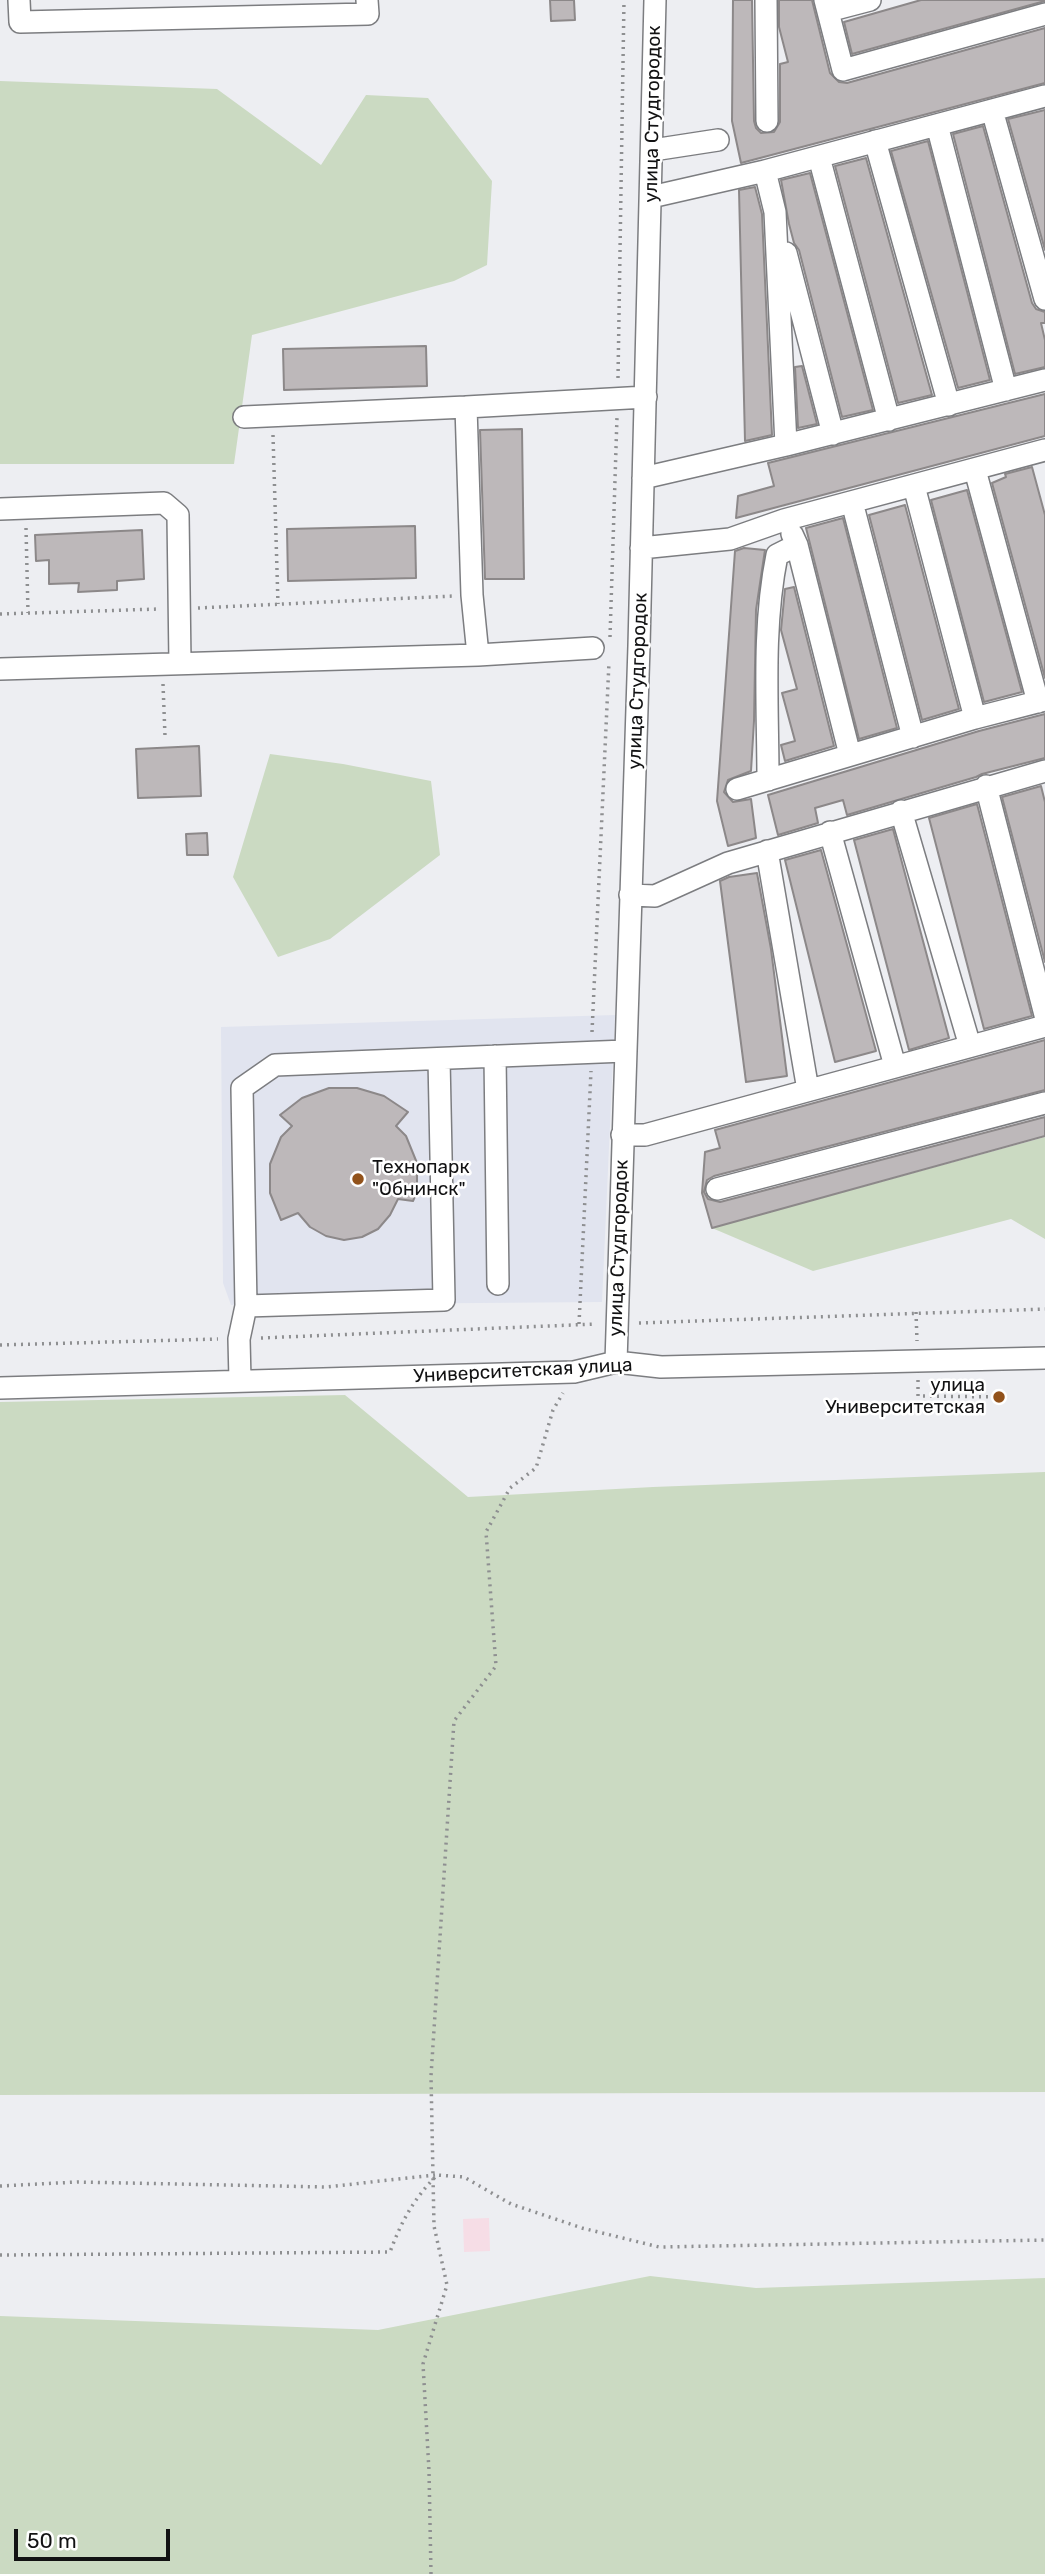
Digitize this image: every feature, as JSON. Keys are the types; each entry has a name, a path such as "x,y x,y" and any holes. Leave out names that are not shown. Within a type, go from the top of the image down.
{"street":[{"path":"19,0 20,22 368,14 368,0"},
{"name":"улица Студгородок","path":"616,1362 646,397 655,0"},
{"path":"766,0 767,121"},
{"path":"870,0 826,6 844,70 1045,14"},
{"path":"651,197 765,171 1045,96"},
{"path":"992,110 1045,299"},
{"path":"937,125 1006,390"},
{"path":"653,150 718,141"},
{"path":"875,141 949,405"},
{"path":"819,157 889,420"},
{"path":"765,171 833,434"},
{"path":"775,212 786,445"},
{"path":"643,478 833,434 1045,380"},
{"path":"244,417 646,397"},
{"path":"466,407 472,595 478,654"},
{"path":"641,548 730,539 784,520 975,470 1044,455"},
{"path":"737,789 975,718 1042,701 975,470"},
{"path":"914,486 975,718"},
{"path":"852,502 913,737"},
{"path":"0,509 163,503 178,515 180,663"},
{"path":"784,520 797,545 850,755"},
{"path":"768,780 767,651 771,583 777,555 797,545"},
{"path":"0,669 593,648"},
{"path":"630,895 655,897 728,863 1045,771"},
{"path":"986,786 1045,1015"},
{"path":"901,811 970,1046"},
{"path":"830,832 895,1066"},
{"path":"767,851 808,1090"},
{"path":"622,1135 645,1135 1045,1026"},
{"path":"240,1380 239,1339 246,1306 242,1088 275,1065 625,1051"},
{"path":"495,1056 498,1284"},
{"path":"246,1306 444,1300 439,1059"},
{"path":"717,1189 1045,1103"},
{"name":"Университетская улица","path":"0,1388 574,1372 616,1362 661,1367 1045,1358"}],"path":[{"path":"272,415 278,604"},
{"path":"26,508 28,613"},
{"path":"0,614 179,609 472,595"},
{"path":"0,1345 239,1339 1045,1309"},
{"path":"431,2574 423,2364 447,2285 434,2225 431,2076 454,1721 496,1666 486,1532 509,1488 536,1468 553,1410 574,1372"},
{"path":"0,2186 77,2182 326,2187 464,2176 511,2204 582,2228 659,2247 1045,2239"},
{"path":"0,2255 390,2252 402,2220 416,2197 435,2177"}],"shaded area":[{"path":"615,1015 602,1302 231,1305 223,1283 221,1027"},
{"path":"489,2218 490,2251 464,2252 463,2219"}],"green space":[{"path":"0,81 217,89 321,165 366,95 428,98 492,181 487,265 454,281 252,335 234,464 0,464"},
{"path":"270,754 343,764 431,781 440,855 330,939 278,957 233,877"},
{"path":"1045,1137 1045,1239 1011,1219 813,1271 712,1228"},
{"path":"345,1395 468,1497 1045,1472 1045,2092 0,2095 0,1402"},
{"path":"650,2276 756,2288 1045,2278 1045,2574 0,2574 0,2316 378,2330"}],"building":[{"path":"550,0 574,0 575,20 551,21"},
{"path":"733,0 752,0 754,121 761,133 774,132 780,122 780,64 788,62 779,27 779,0 812,0 830,73 839,82 847,83 1045,28 1045,83 741,163 732,121"},
{"path":"921,0 1045,1 852,54 844,22"},
{"path":"1045,110 1045,250 1008,119"},
{"path":"983,126 1032,303 1036,309 1045,312 1045,323 1041,323 1045,340 1045,367 1015,374 953,134"},
{"path":"928,141 990,380 958,388 891,151"},
{"path":"866,158 932,395 898,403 835,166"},
{"path":"810,173 873,410 842,417 799,250 794,243 789,224 781,180"},
{"path":"755,187 762,214 772,435 745,441 739,190"},
{"path":"426,346 427,386 284,390 283,349"},
{"path":"802,366 817,424 798,428 795,367"},
{"path":"1045,394 1045,436 736,518 738,496 774,486 768,463"},
{"path":"522,429 524,579 485,579 480,430"},
{"path":"1032,467 1045,515 1045,678 992,483 1006,477 1005,474"},
{"path":"967,490 1022,692 984,702 931,500"},
{"path":"905,505 959,709 922,720 869,515"},
{"path":"843,518 897,728 859,739 806,528"},
{"path":"415,526 416,578 288,581 287,529"},
{"path":"142,530 144,579 117,581 117,590 78,592 79,583 49,584 49,560 36,561 35,535"},
{"path":"744,548 765,550 756,610 751,771 728,780 724,792 733,802 751,799 756,838 728,846 717,801 735,551"},
{"path":"794,587 834,746 785,761 781,745 795,741 782,693 797,689 781,630 785,589"},
{"path":"1045,714 1045,758 847,815 843,800 815,808 818,823 778,835 768,795 979,731"},
{"path":"199,746 201,796 138,798 136,749"},
{"path":"1041,786 1045,802 1045,962 1002,797"},
{"path":"977,804 1032,1016 984,1029 929,818"},
{"path":"893,829 949,1038 909,1050 854,840"},
{"path":"207,833 208,855 187,855 186,834"},
{"path":"821,850 876,1051 835,1062 785,860"},
{"path":"757,873 771,949 787,1076 746,1082 720,881"},
{"path":"1045,1040 1045,1090 714,1176 707,1180 704,1192 708,1199 720,1202 1045,1117 1045,1136 712,1228 702,1193 705,1152 720,1148 715,1130"},
{"path":"329,1088 357,1088 384,1096 408,1112 396,1126 406,1136 417,1163 417,1192 413,1201 398,1199 390,1215 378,1229 362,1237 344,1240 326,1236 310,1227 298,1213 281,1220 270,1193 270,1164 281,1137 292,1126 280,1115 302,1098"}],"place":[{"name":"Технопарк \"Обнинск\"","path":"358,1179"},
{"name":"улица Университетская","path":"999,1397"}]}
